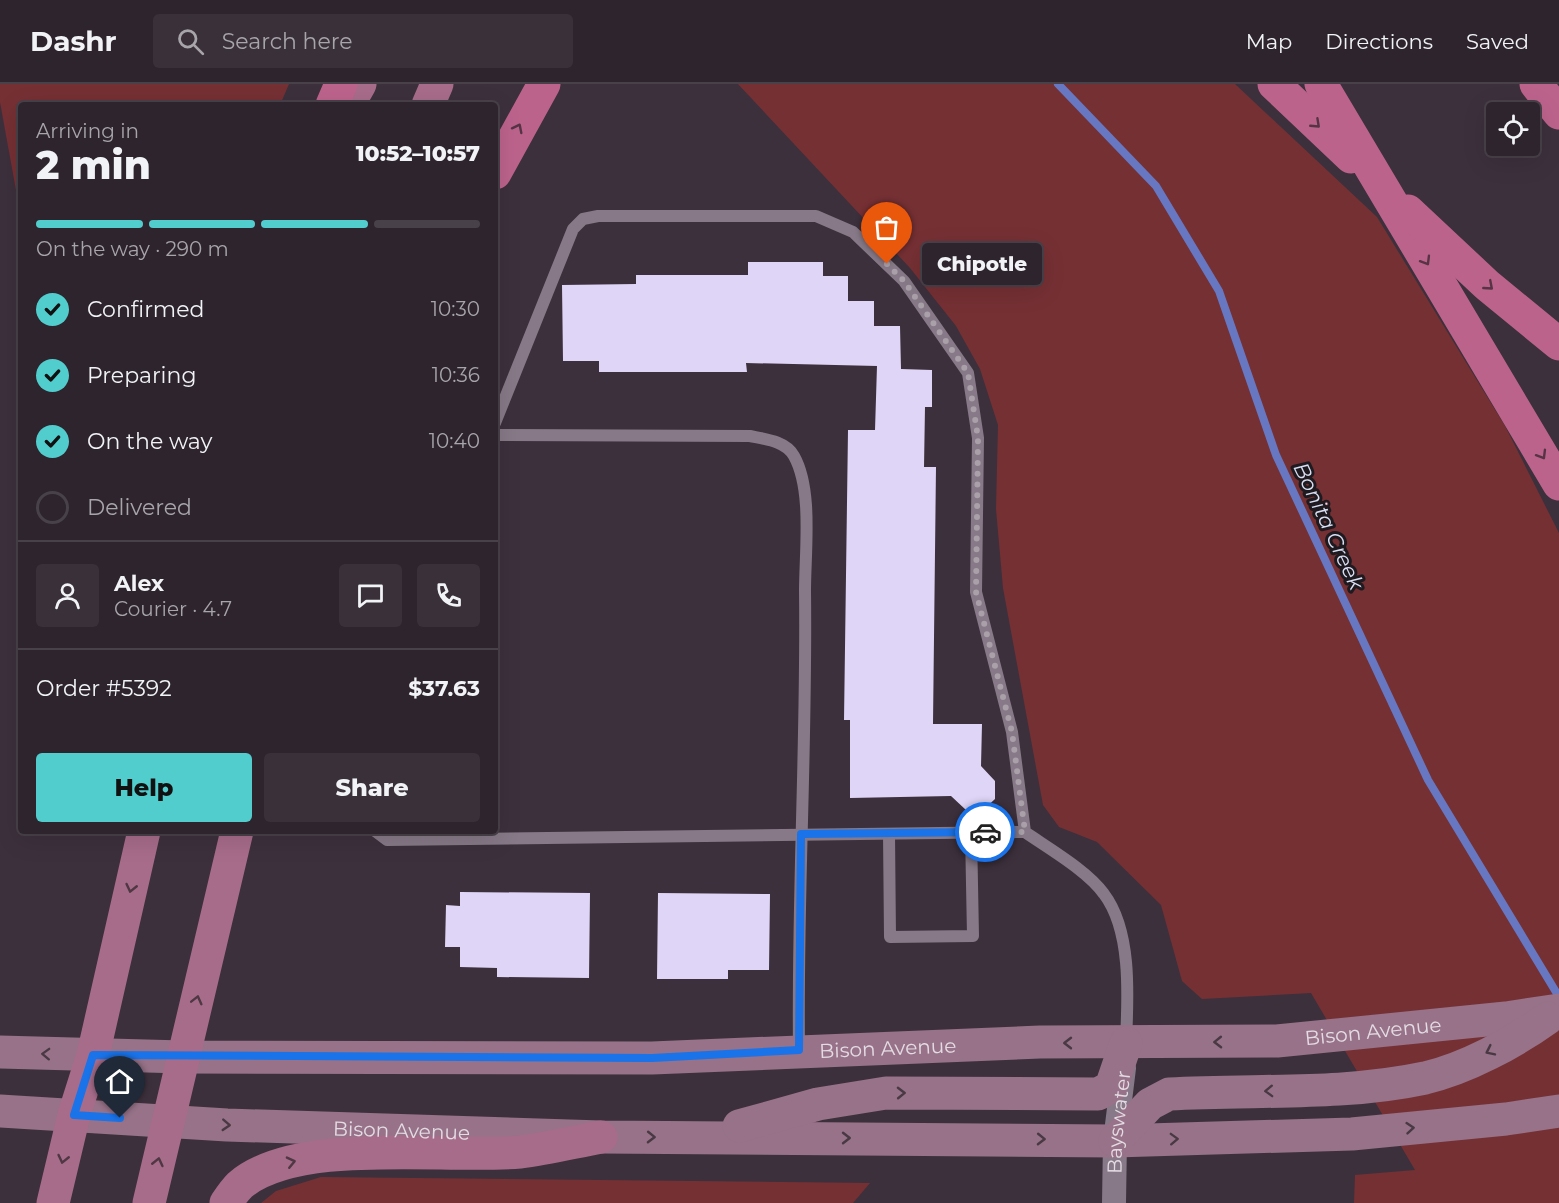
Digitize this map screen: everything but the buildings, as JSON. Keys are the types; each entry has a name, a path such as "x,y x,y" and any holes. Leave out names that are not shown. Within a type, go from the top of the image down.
{"highway":[{"path":"334,102 341,84"},
{"path":"498,168 544,84"},
{"path":"1274,84 1487,285 1559,344"},
{"path":"1321,84 1559,484"},
{"path":"1536,84 1559,113"}],"main road":[{"path":"350,102 360,84"},
{"path":"429,102 436,84"},
{"path":"53,1203 74,1115 93,1055 143,834"},
{"path":"149,1203 236,834"},
{"path":"1115,1141 1150,1104 1169,1094 1362,1088 1427,1077 1463,1065 1525,1034 1559,1010"},
{"name":"Bison Avenue","path":"0,1052 183,1057 652,1058 799,1050 1040,1042 1277,1041 1506,1018 1559,1010"},
{"path":"701,1138 818,1104 886,1093 1098,1094 1111,1087 1126,1043"},
{"name":"Bison Avenue","path":"0,1111 167,1122 601,1137 1115,1141 1352,1134 1506,1119 1559,1111"},
{"path":"226,1203 240,1185 266,1170 293,1161 346,1155 520,1152 601,1137"}],"street":[{"name":"Bayswater","path":"1114,1203 1115,1141 1126,1043"}],"lane":[{"path":"498,416 573,229 583,219 598,216 816,216 853,232 904,281 968,373 978,438 976,592 1012,732 1025,832"},
{"path":"498,435 750,436 779,443 793,454 805,484 806,669 801,834 799,1050"},
{"path":"889,834 890,937 973,936 971,832"},
{"path":"379,834 387,840 1025,832 1065,859 1105,894 1123,936 1128,996 1126,1043"}],"shaded area":[{"path":"0,84 289,84 281,102 18,102 18,201 0,102"},
{"path":"738,84 1235,84 1377,217 1505,426 1559,533 1559,1203 1354,1203 1355,1175 1415,1170 1311,993 1202,999 1182,981 1161,905 1097,842 1059,827 1043,805 1003,588 996,509 998,425 980,369 956,326 910,268"},
{"path":"321,1177 870,1183 853,1203 261,1203 276,1191"}],"waterway":[{"name":"Bonita Creek","path":"1058,84 1156,186 1219,291 1276,455 1428,780 1559,997"}],"way so far":[{"path":"887,264 904,281 968,373 978,438 976,592 1012,732 1025,832 985,832"}],"place":[{"name":"Chipotle","path":"887,264"}],"route":[{"path":"120,1118 74,1115 93,1055 250,1058 652,1058 799,1050 801,834 985,832"}]}
